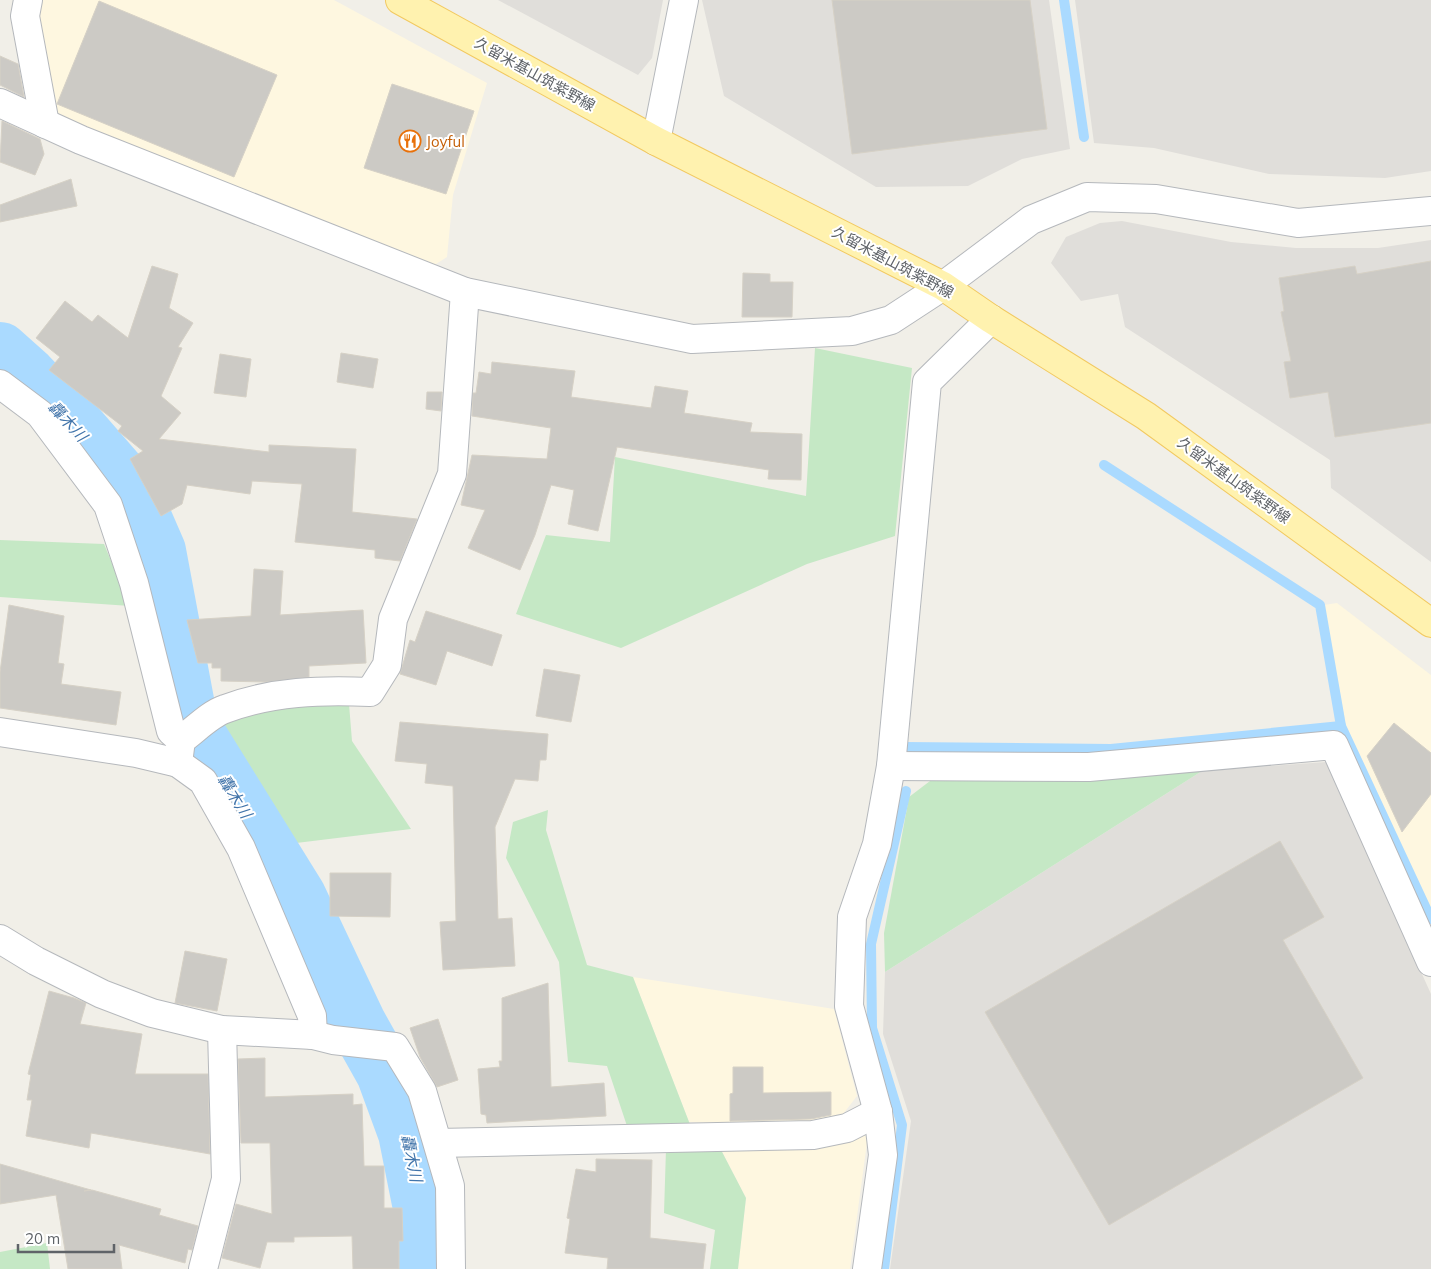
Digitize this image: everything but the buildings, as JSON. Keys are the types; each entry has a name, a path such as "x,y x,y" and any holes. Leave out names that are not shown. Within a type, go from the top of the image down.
{"main road":[{"name":"久留米基山筑紫野線","path":"400,0 656,141 943,286 991,319 1146,416 1431,623"}],"street":[{"path":"28,0 25,16 45,124"},
{"path":"656,141 684,0"},
{"path":"0,104 45,124 465,292 692,339 852,331 891,320 943,286 1031,220 1087,197 1156,199 1298,223 1431,211"},
{"path":"0,732 136,753 179,752 224,709 276,695 329,691 370,692 387,665 393,619 452,474 465,292"},
{"path":"867,1269 883,1155 878,1112 849,1006 852,917 877,844 891,766 927,382 991,319"},
{"path":"0,384 40,414 108,505 134,583 171,731 179,752 203,781 240,848 323,1038"},
{"path":"891,766 1088,767 1334,745 1431,962"},
{"path":"0,939 36,961 102,994 152,1013 222,1030 323,1038 395,1047 422,1091 450,1186 451,1269"},
{"path":"203,1269 226,1178 222,1030"},
{"path":"438,1143 813,1135 847,1128 878,1112"}],"shaded area":[{"path":"35,0 334,0 487,83 453,195 447,257 433,266 53,113"},
{"path":"498,0 663,0 652,58 638,75"},
{"path":"702,0 1049,0 1070,149 1022,159 968,186 876,187 724,96"},
{"path":"1075,0 1431,0 1431,171 1385,178 1269,174 1154,148 1094,143"},
{"path":"1122,221 1231,242 1296,248 1378,248 1431,240 1431,562 1331,488 1330,460 1125,327 1118,294 1081,301 1051,263 1066,237 1100,223"},
{"path":"1337,603 1431,675 1431,909 1346,726 1324,605"},
{"path":"1326,762 1431,994 1431,1269 890,1269 911,1121 883,1034 885,972 1202,771"},
{"path":"633,977 834,1009 857,1096 833,1127 689,1122"},
{"path":"868,1135 850,1269 738,1269 746,1198 720,1148 821,1148"}],"green space":[{"path":"815,348 912,368 895,536 807,564 621,648 516,614 546,535 610,542 615,457 806,496"},
{"path":"0,540 104,544 130,606 0,597"},
{"path":"349,704 352,741 411,829 288,844 220,723 280,706"},
{"path":"1202,771 885,972 884,933 909,797 930,781"},
{"path":"548,810 546,830 587,965 633,977 691,1127 628,1129 607,1066 568,1062 559,962 506,858 513,822"},
{"path":"720,1148 746,1198 738,1269 710,1269 715,1230 664,1213 666,1149"},
{"path":"47,1243 50,1269 0,1269 0,1252"}],"waterway":[{"path":"1064,0 1084,137"},
{"name":"轟木川","path":"0,351 28,376 75,425 122,479 133,496 157,551 189,722 297,896 357,1023 385,1073 407,1133 423,1213 425,1269"},
{"path":"1104,465 1320,605 1341,726 1431,919"},
{"path":"904,747 1111,749 1341,726"},
{"path":"884,1269 902,1125 872,1028 871,944 906,791"}],"place":[{"name":"Joyful","path":"410,141"}]}
